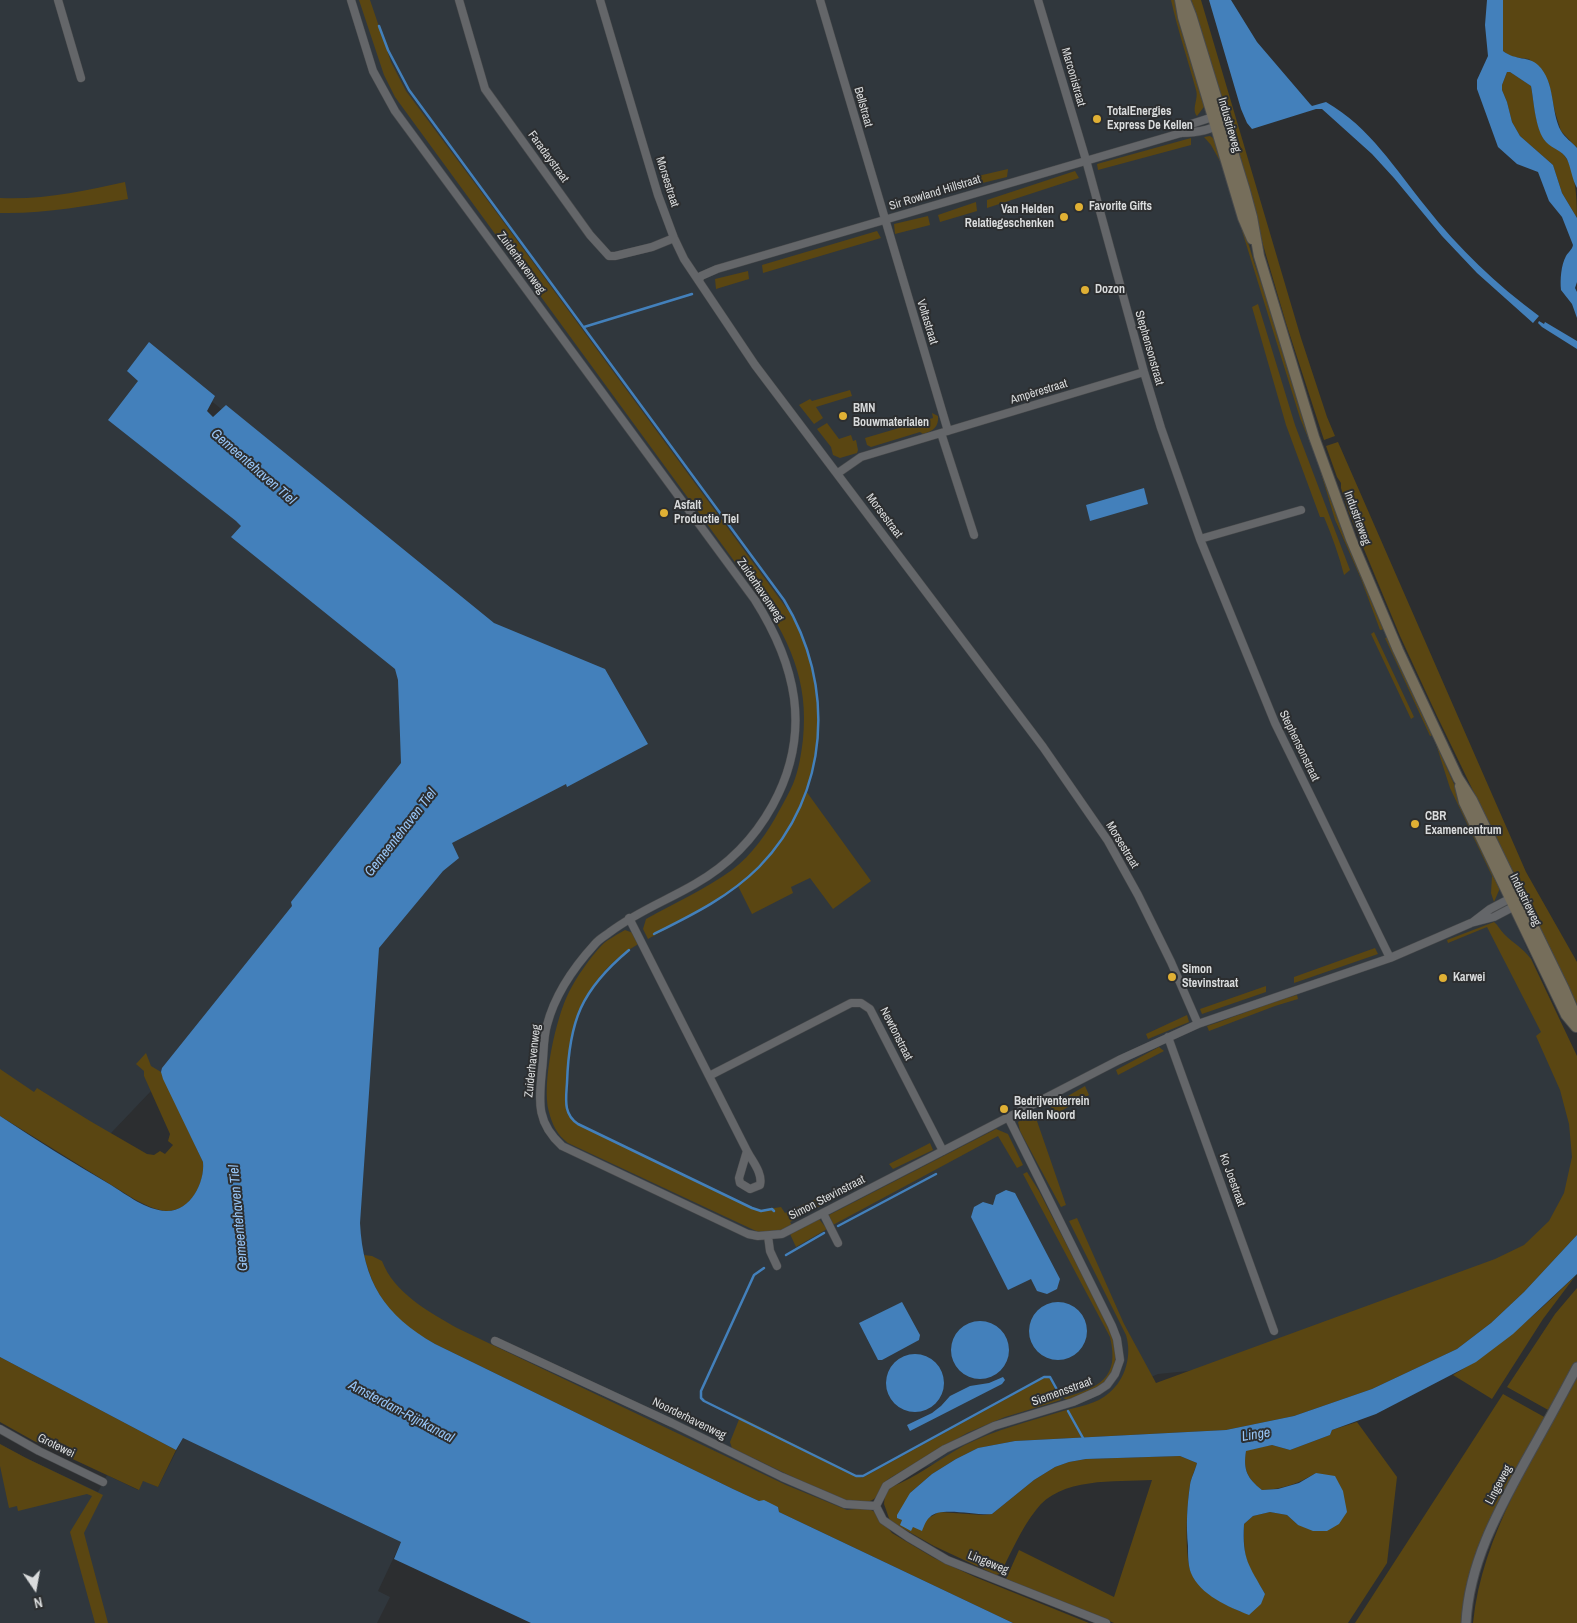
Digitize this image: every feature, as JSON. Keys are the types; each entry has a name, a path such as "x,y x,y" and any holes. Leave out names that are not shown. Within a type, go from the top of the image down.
{"main road":[{"name":"Industrieweg","path":"1180,0 1183,17 1217,121"},
{"name":"Industrieweg","path":"1185,0 1243,218 1260,256 1314,437 1351,539 1398,650 1458,778 1472,800 1566,1015 1577,1028"},
{"name":"Industrieweg","path":"1515,901 1571,1004 1577,1022"}],"street":[{"path":"58,0 81,78"},
{"name":"Zuiderhavenweg","path":"350,0 374,71 395,112 755,600 772,626 788,670 795,723 792,755 781,790 767,816 747,842 721,866 696,884 629,918 596,942 569,976 559,994 547,1025 540,1091 540,1110 543,1123 552,1137 562,1146 748,1234 768,1236"},
{"name":"Faradaystraat","path":"459,0 485,89 590,235 609,256 652,247 674,238"},
{"name":"Morsestraat","path":"600,0 658,195 684,259 755,365 1043,747 1108,842 1138,895 1198,1024"},
{"name":"Bellstraat","path":"820,0 885,220"},
{"name":"Marconistraat","path":"1038,0 1086,160"},
{"name":"Sir Rowland Hillstraat","path":"699,280 701,276 717,269 1181,133 1188,125 1217,121"},
{"name":"Stephensonstraat","path":"1086,160 1144,372 1161,428 1200,540 1275,723 1390,958"},
{"name":"Voltastraat","path":"885,220 945,432"},
{"name":"Ampèrestraat","path":"838,473 861,457 1144,372"},
{"path":"945,432 974,534"},
{"path":"1200,540 1301,510"},
{"name":"Simon Stevinstraat","path":"768,1236 782,1234 1119,1060 1168,1037 1198,1024 1390,958 1471,923 1482,914 1515,901"},
{"path":"629,918 760,1174 760,1185 750,1189 740,1183 739,1178 747,1150"},
{"name":"Newtonstraat","path":"709,1076 851,1003 862,1003 870,1009 942,1151"},
{"name":"Ko Joestraat","path":"1168,1037 1274,1331"},
{"name":"Siemensstraat","path":"876,1506 886,1486 946,1449 994,1426 1073,1402 1098,1391 1107,1385 1115,1374 1120,1360 1117,1339 1112,1326 1008,1117"},
{"path":"823,1213 838,1243"},
{"path":"768,1236 770,1251 777,1266"},
{"name":"Noorderhavenweg","path":"495,1341 672,1423 782,1478 845,1504 876,1506"},
{"name":"Lingeweg","path":"1466,1623 1472,1577 1500,1508 1577,1367"},
{"name":"Grotewei","path":"0,1429 38,1451 103,1482"},
{"name":"Lingeweg","path":"876,1506 884,1520 947,1560 1106,1623"}],"shaded area":[{"path":"0,0 1174,0 1337,525 1577,1060 1577,1196 1526,1249 1229,1367 1158,1374 1027,1432 880,1483 841,1525 487,1361 480,1380 351,1287 370,951 488,629 152,352 252,521 402,669 405,765 171,1070 92,1153 0,1085"},
{"path":"359,0 370,0 391,62 406,91 793,617 810,660 818,703 816,746 806,791 871,881 833,909 810,878 791,887 793,893 752,914 738,886 709,905 648,939 643,929 646,919 690,896 732,870 753,850 775,819 793,784 801,756 804,718 803,698 794,661 778,626 756,591 395,97 384,75"},
{"path":"1171,0 1177,0 1206,104 1197,116 1195,113 1196,90"},
{"path":"1191,0 1201,0 1301,338 1335,436 1324,440 1286,323"},
{"path":"1503,0 1577,0 1577,148 1561,131 1549,83 1529,59 1511,57 1503,51"},
{"path":"1507,72 1510,72 1531,86 1540,132 1543,138 1562,153 1568,161 1575,185 1577,218 1562,193 1553,165 1520,136 1512,122 1502,90"},
{"path":"1210,136 1216,140 1254,262 1321,461 1385,629 1380,630 1361,579 1335,520 1317,460 1300,418 1221,163 1204,137"},
{"path":"1191,138 1191,145 1098,170 1097,164"},
{"path":"1008,169 1007,177 966,187 965,179"},
{"path":"1075,171 1079,178 987,208 987,200"},
{"path":"125,182 128,199 49,211 0,213 0,198 48,196 79,192"},
{"path":"976,202 977,211 940,222 938,215"},
{"path":"928,216 930,225 895,234 894,224"},
{"path":"877,231 881,238 763,273 762,265"},
{"path":"748,271 749,279 716,289 715,279"},
{"path":"1258,304 1295,425 1350,570 1344,575 1330,531 1324,517 1320,517 1286,425 1252,307"},
{"path":"850,390 852,396 816,407 823,418 814,424 799,405 810,399 812,401"},
{"path":"932,413 938,416 938,420 935,428 930,431 923,434 920,432 871,447 867,445 865,438 933,418"},
{"path":"827,423 839,439 851,435 853,441 856,440 857,453 840,458 833,455 831,447 817,429"},
{"path":"1338,442 1526,872 1577,962 1577,1006 1400,636 1349,513 1341,483 1326,446"},
{"path":"1374,632 1414,717 1411,719 1371,634"},
{"path":"1389,637 1432,735 1430,736 1385,638"},
{"path":"1435,740 1500,888 1494,902 1491,893 1492,876 1450,788"},
{"path":"1494,922 1531,959 1577,1056 1577,1235 1524,1292 1491,1323 1457,1349 1372,1389 1294,1416 1226,1430 1015,1441 978,1448 932,1474 910,1493 901,1524 911,1530 939,1512 992,1514 1034,1480 1055,1467 1069,1462 1086,1459 1180,1456 1197,1463 1191,1482 1188,1505 1187,1545 1190,1569 1202,1588 1220,1601 1241,1612 1265,1594 1248,1565 1244,1548 1244,1524 1253,1516 1270,1512 1287,1515 1298,1525 1316,1473 1290,1485 1262,1490 1247,1473 1245,1463 1246,1450 1272,1445 1290,1450 1330,1435 1332,1430 1357,1422 1397,1477 1387,1563 1348,1623 1114,1623 1006,1579 1019,1550 1114,1597 1152,1480 1089,1483 1059,1492 1046,1499 1036,1510 1021,1533 1000,1574 996,1575 934,1546 890,1521 884,1504 885,1494 889,1488 909,1479 955,1450 976,1440 1013,1426 1099,1400 1109,1393 1120,1381 1128,1358 1126,1335 1069,1221 1077,1218 1124,1324 1156,1383 1495,1259 1524,1245 1549,1221 1564,1193 1572,1157 1569,1124 1560,1090 1536,1036 1541,1032 1487,927 1448,943 1447,940"},
{"path":"625,930 636,934 640,943 622,955 594,984 576,1020 568,1061 567,1104 571,1116 578,1123 593,1131 751,1207 762,1210 781,1207 785,1213 829,1193 832,1200 790,1222 794,1229 765,1235 568,1143 556,1129 549,1112 547,1100 548,1069 564,1003 584,967 597,950 607,941"},
{"path":"1375,948 1378,954 1294,983 1294,977"},
{"path":"1266,986 1266,992 1202,1014 1200,1009"},
{"path":"1297,995 1298,999 1209,1031 1207,1026 1274,1002"},
{"path":"1187,1015 1189,1022 1148,1039 1146,1034"},
{"path":"1159,1047 1164,1051 1118,1075 1116,1070"},
{"path":"146,1053 151,1066 161,1072 203,1162 202,1178 190,1201 183,1206 168,1211 155,1209 134,1199 0,1116 0,1069 34,1092 37,1088 147,1154 154,1155 160,1151 165,1154 173,1145 168,1141 170,1134 144,1076 144,1071 136,1064"},
{"path":"1085,1086 1089,1095 1054,1115 1051,1106"},
{"path":"1036,1112 1039,1120 1037,1121 1066,1205 1061,1207 1020,1131 1018,1122"},
{"path":"996,1129 1008,1134 1023,1165 1017,1168 998,1136 833,1225 829,1215"},
{"path":"930,1143 933,1150 893,1169 889,1164"},
{"path":"1027,1172 1039,1191 1113,1335 1115,1362 1108,1380 1091,1391 1067,1400 1063,1398 1096,1385 1109,1372 1112,1363 1110,1337 1023,1174"},
{"path":"819,1219 827,1229 796,1247 790,1234"},
{"path":"364,1255 372,1256 382,1261 395,1283 404,1292 424,1308 457,1328 786,1485 847,1510 865,1508 871,1510 875,1512 892,1533 934,1558 975,1577 1089,1623 1013,1623 779,1512 778,1507 733,1489 435,1344 409,1327 389,1308 374,1284"},
{"path":"1576,1275 1543,1319 1492,1399 1453,1375 1503,1341 1533,1316"},
{"path":"1577,1288 1577,1362 1550,1411 1507,1387 1555,1314"},
{"path":"0,1357 176,1450 158,1487 143,1481 139,1490 34,1441 0,1422"},
{"path":"1048,1376 1061,1400 1005,1417 967,1433 890,1478 875,1498 867,1502 856,1502 835,1497 732,1448 730,1442 740,1417 862,1478"},
{"path":"1577,1378 1577,1623 1473,1623 1478,1590 1487,1558 1499,1527 1528,1466"},
{"path":"1503,1394 1546,1418 1494,1517 1464,1623 1355,1623"},
{"path":"183,1438 401,1542 378,1591 390,1597 377,1623 0,1623 0,1444 98,1492 107,1475 138,1490 143,1480 158,1487"},
{"path":"0,1444 103,1495 84,1533 108,1623 95,1623 70,1532 92,1496 87,1494 18,1511 17,1506 9,1508 0,1466"}],"water":[{"path":"1209,0 1231,0 1257,42 1312,106 1326,102 1342,112 1369,136 1438,222 1465,251 1493,279 1539,316 1533,323 1477,273 1442,236 1372,154 1322,109 1316,109 1252,129 1241,109"},
{"path":"1487,0 1503,0 1503,51 1534,62 1544,72 1548,80 1555,115 1561,131 1577,148 1577,188 1567,159 1542,137 1537,123 1531,86 1510,72 1507,72 1502,90 1512,122 1520,136 1553,165 1562,193 1577,218 1577,282 1575,288 1577,292 1577,318 1572,304 1561,290 1563,264 1573,245 1562,217 1549,201 1538,172 1517,164 1498,147 1477,89 1477,80 1488,56 1485,25"},
{"path":"1539,321 1544,324 1545,322 1577,341 1577,349 1542,327 1538,323"},
{"path":"149,342 215,396 207,411 213,417 226,405 494,623 605,669 648,744 567,787 566,784 452,843 459,858 443,871 379,948 360,1223 366,1262 379,1294 402,1321 435,1344 733,1489 759,1501 764,1500 778,1507 779,1512 1013,1623 531,1623 394,1559 401,1542 183,1438 176,1450 0,1357 0,1116 144,1205 166,1211 182,1207 189,1201 194,1195 201,1179 203,1162 163,1079 162,1068 292,906 291,902 401,763 398,680 395,669 231,537 241,526 236,521 108,420 138,381 127,371"},
{"path":"1144,488 1148,504 1090,521 1086,505"},
{"path":"1006,1190 1015,1193 1060,1279 1057,1289 1047,1294 1037,1291 1031,1279 1008,1290 971,1217 974,1207 983,1202 993,1205 996,1195"},
{"name":"Linge","path":"1577,1235 1577,1274 1513,1334 1476,1362 1376,1414 1332,1430 1330,1435 1290,1450 1272,1445 1246,1451 1245,1463 1247,1473 1262,1490 1278,1489 1299,1483 1316,1473 1335,1476 1343,1491 1347,1512 1339,1524 1327,1531 1313,1531 1298,1525 1287,1515 1270,1512 1253,1516 1244,1524 1244,1546 1248,1562 1265,1594 1261,1604 1249,1615 1224,1604 1208,1594 1195,1581 1191,1573 1188,1556 1188,1508 1191,1482 1197,1463 1180,1456 1086,1459 1069,1462 1055,1467 1034,1480 992,1514 942,1512 930,1517 922,1531 913,1527 911,1531 900,1525 902,1520 897,1518 910,1493 932,1474 978,1448 1015,1441 1226,1430 1294,1416 1372,1389 1457,1349 1491,1323 1524,1292"},
{"path":"902,1302 920,1335 919,1340 882,1360 878,1360 859,1323"},
{"path":"1058,1302 1074,1307 1082,1315 1087,1331 1082,1347 1074,1355 1058,1360 1042,1355 1034,1347 1029,1331 1034,1315 1042,1307"},
{"path":"980,1321 991,1323 1004,1334 1009,1350 1007,1361 996,1374 980,1379 969,1377 956,1366 951,1350 953,1339 964,1326"},
{"path":"915,1354 931,1359 939,1367 944,1383 939,1399 931,1407 915,1412 899,1407 891,1399 886,1383 891,1367 899,1359"},
{"path":"1003,1377 1005,1380 1002,1384 910,1431 907,1425 932,1413 950,1396 970,1386 989,1383"}],"waterway":[{"path":"379,26 388,50 409,90 784,600 801,633 812,667 818,703 818,738 812,773 800,806 783,838 759,867 723,896 654,934"},
{"path":"584,327 692,294"},
{"path":"629,950 599,979 589,993 575,1024 568,1061 566,1095 566,1106 570,1116 578,1124 752,1208 761,1211 772,1209 774,1211"},
{"path":"838,1226 936,1174"},
{"path":"786,1255 824,1233"},
{"path":"764,1268 754,1275 701,1391 701,1398 856,1476 863,1476 1044,1377 1050,1377 1061,1397"},
{"path":"1068,1411 1083,1438"}],"place":[{"name":"TotalEnergies Express De Kellen","path":"1097,119"},
{"name":"Favorite Gifts","path":"1079,207"},
{"name":"Van Helden Relatiegeschenken","path":"1064,217"},
{"name":"Dozon","path":"1085,290"},
{"name":"BMN Bouwmaterialen","path":"843,416"},
{"name":"Asfalt Productie Tiel","path":"664,513"},
{"name":"CBR Examencentrum","path":"1415,824"},
{"name":"Simon Stevinstraat","path":"1172,977"},
{"name":"Karwei","path":"1443,978"},
{"name":"Bedrijventerrein Kellen Noord","path":"1004,1109"}],"water label":[{"name":"Gemeentehaven Tiel","path":"253,467"},
{"name":"Gemeentehaven Tiel","path":"401,833"},
{"name":"Gemeentehaven Tiel","path":"239,1218"},
{"name":"Amsterdam-Rijnkanaal","path":"401,1412"}]}
